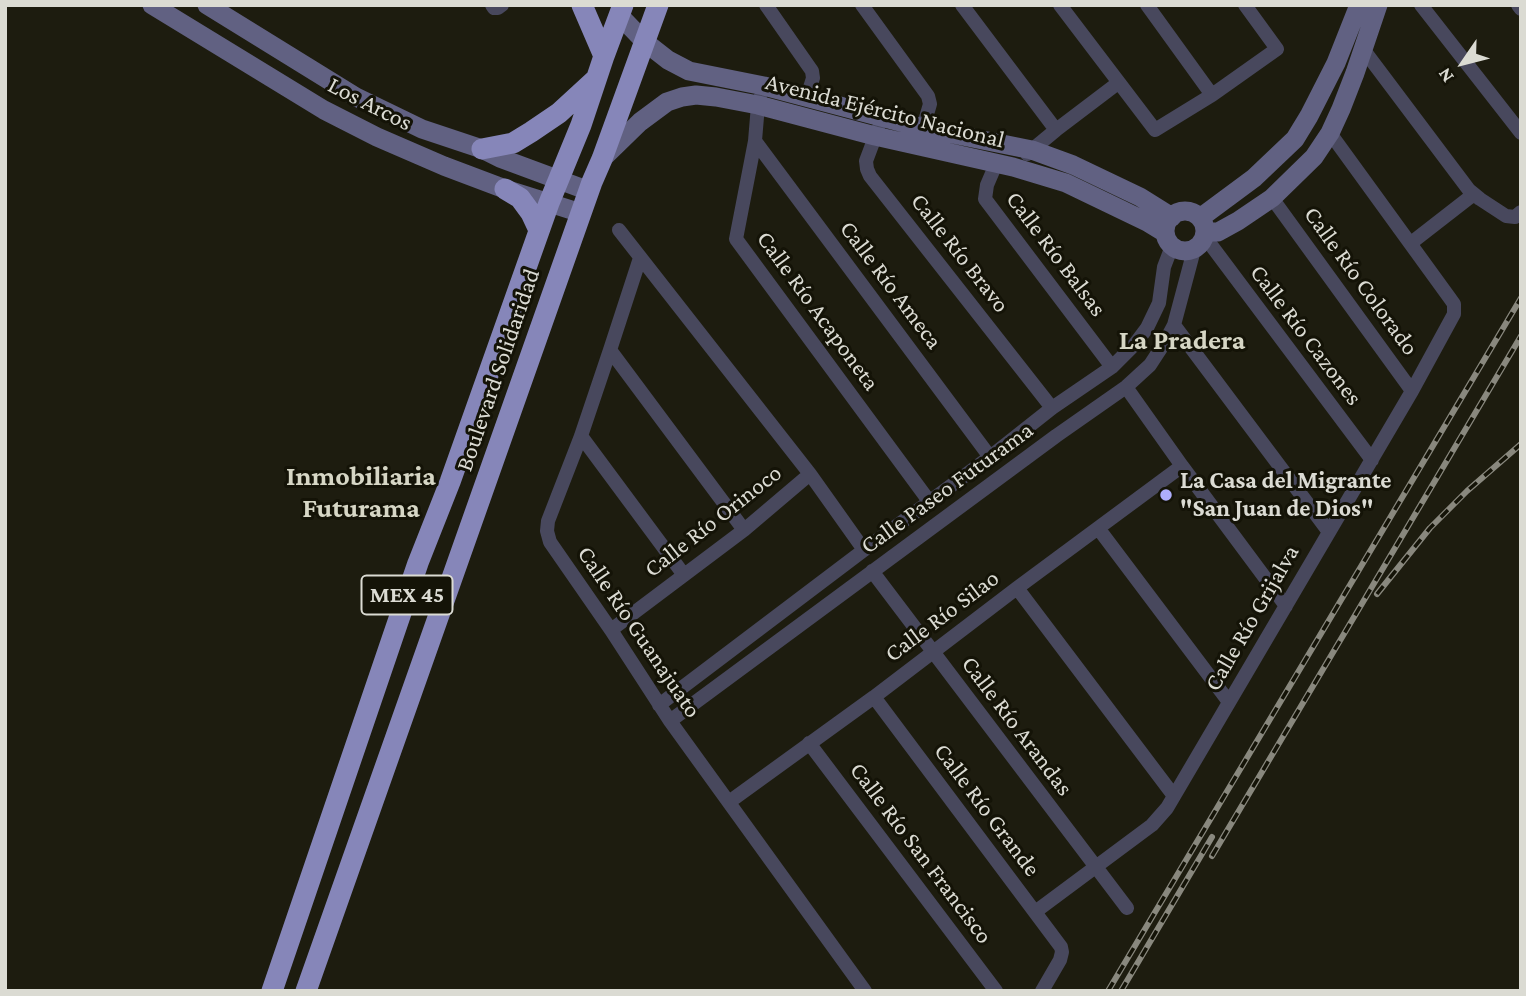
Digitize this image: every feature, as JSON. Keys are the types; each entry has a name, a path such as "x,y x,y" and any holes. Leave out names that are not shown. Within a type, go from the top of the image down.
{"highway":[{"path":"582,5 604,56"},
{"name":"Boulevard Solidaridad","path":"306,991 581,213 658,5"},
{"name":"Boulevard Solidaridad","path":"272,991 418,563 450,482 549,203 598,78 618,9"},
{"path":"482,149 513,143 531,132 559,113 598,78"},
{"path":"505,189 520,198 539,230"},
{"path":"485,487 470,483 466,477 466,469 496,376 500,341"}],"main road":[{"name":"Los Arcos","path":"152,5 324,110 377,137 505,189 581,213"},
{"name":"Los Arcos","path":"206,5 356,97 422,129 482,149 589,191"},
{"path":"1201,234 1195,214 1183,211 1170,232 1178,250 1186,251 1254,178 1295,139 1330,74 1359,5"},
{"path":"1201,234 1218,232 1272,198 1314,157 1330,133 1346,97 1378,5"},
{"name":"Avenida Ejército Nacional","path":"618,9 645,42 668,60 689,71 761,95 878,126 1066,183 1170,232"},
{"name":"Avenida Ejército Nacional","path":"602,159 640,122 675,99 696,95 807,97 878,126 923,128 1032,150 1140,197 1170,232"}],"street":[{"path":"766,5 812,71 813,78 807,97"},
{"path":"862,5 928,96 930,104 923,128"},
{"path":"962,5 1056,130"},
{"path":"1060,5 1155,130 1212,95 1277,49 1245,5"},
{"path":"1147,5 1212,95"},
{"path":"1421,5 1521,133"},
{"path":"1363,49 1474,194 1506,216 1515,217 1521,212"},
{"path":"1004,165 1032,150 1118,83"},
{"name":"Calle Río Acaponeta","path":"761,95 736,239 929,502"},
{"name":"Calle Río Bravo","path":"878,126 866,162 870,176 1052,408"},
{"name":"Calle Río Grijalva","path":"1035,912 1161,816 1450,323 1454,303 1330,133"},
{"name":"Calle Río Ameca","path":"755,141 990,457"},
{"name":"Calle Río Balsas","path":"1004,165 987,186 985,199 1112,367"},
{"path":"1410,243 1474,194"},
{"name":"Calle Río Colorado","path":"1272,198 1412,391"},
{"path":"619,230 810,474 864,550"},
{"name":"Calle Paseo Futurama","path":"659,705 1019,436 1052,408 1112,367 1147,328 1159,303 1170,232"},
{"name":"Calle Paseo Futurama","path":"670,721 1126,387 1150,365 1174,325 1201,234"},
{"name":"Calle Río Cazones","path":"1201,234 1372,460"},
{"name":"Calle Río Guanajuato","path":"639,258 610,350 548,521 550,542 670,721 865,991"},
{"path":"1174,325 1329,532"},
{"path":"610,350 744,530"},
{"path":"1126,387 1181,467 1286,606"},
{"path":"580,436 684,575"},
{"path":"1019,436 1031,454"},
{"name":"Calle Río Silao","path":"729,802 1181,467"},
{"name":"Calle Río Orinoco","path":"611,630 744,530 810,474"},
{"path":"895,528 907,545"},
{"path":"1098,528 1229,702"},
{"path":"844,565 857,583"},
{"name":"Calle Río Arandas","path":"872,571 1127,908"},
{"path":"1017,587 1174,796"},
{"name":"Calle Río Grande","path":"873,696 1062,951 1060,960 1042,991"},
{"name":"Calle Río San Francisco","path":"809,743 996,991"}],"railway":[{"path":"1108,991 1521,298"},
{"path":"1212,856 1521,336"},
{"path":"1377,594 1430,528 1521,444"},
{"path":"1121,991 1212,837"}],"place":[{"name":"La Casa del Migrante \"San Juan de Dios\"","path":"1166,495"}],"district":[{"name":"La Pradera","path":"1182,340"},
{"name":"Inmobiliaria Futurama","path":"361,492"}]}
